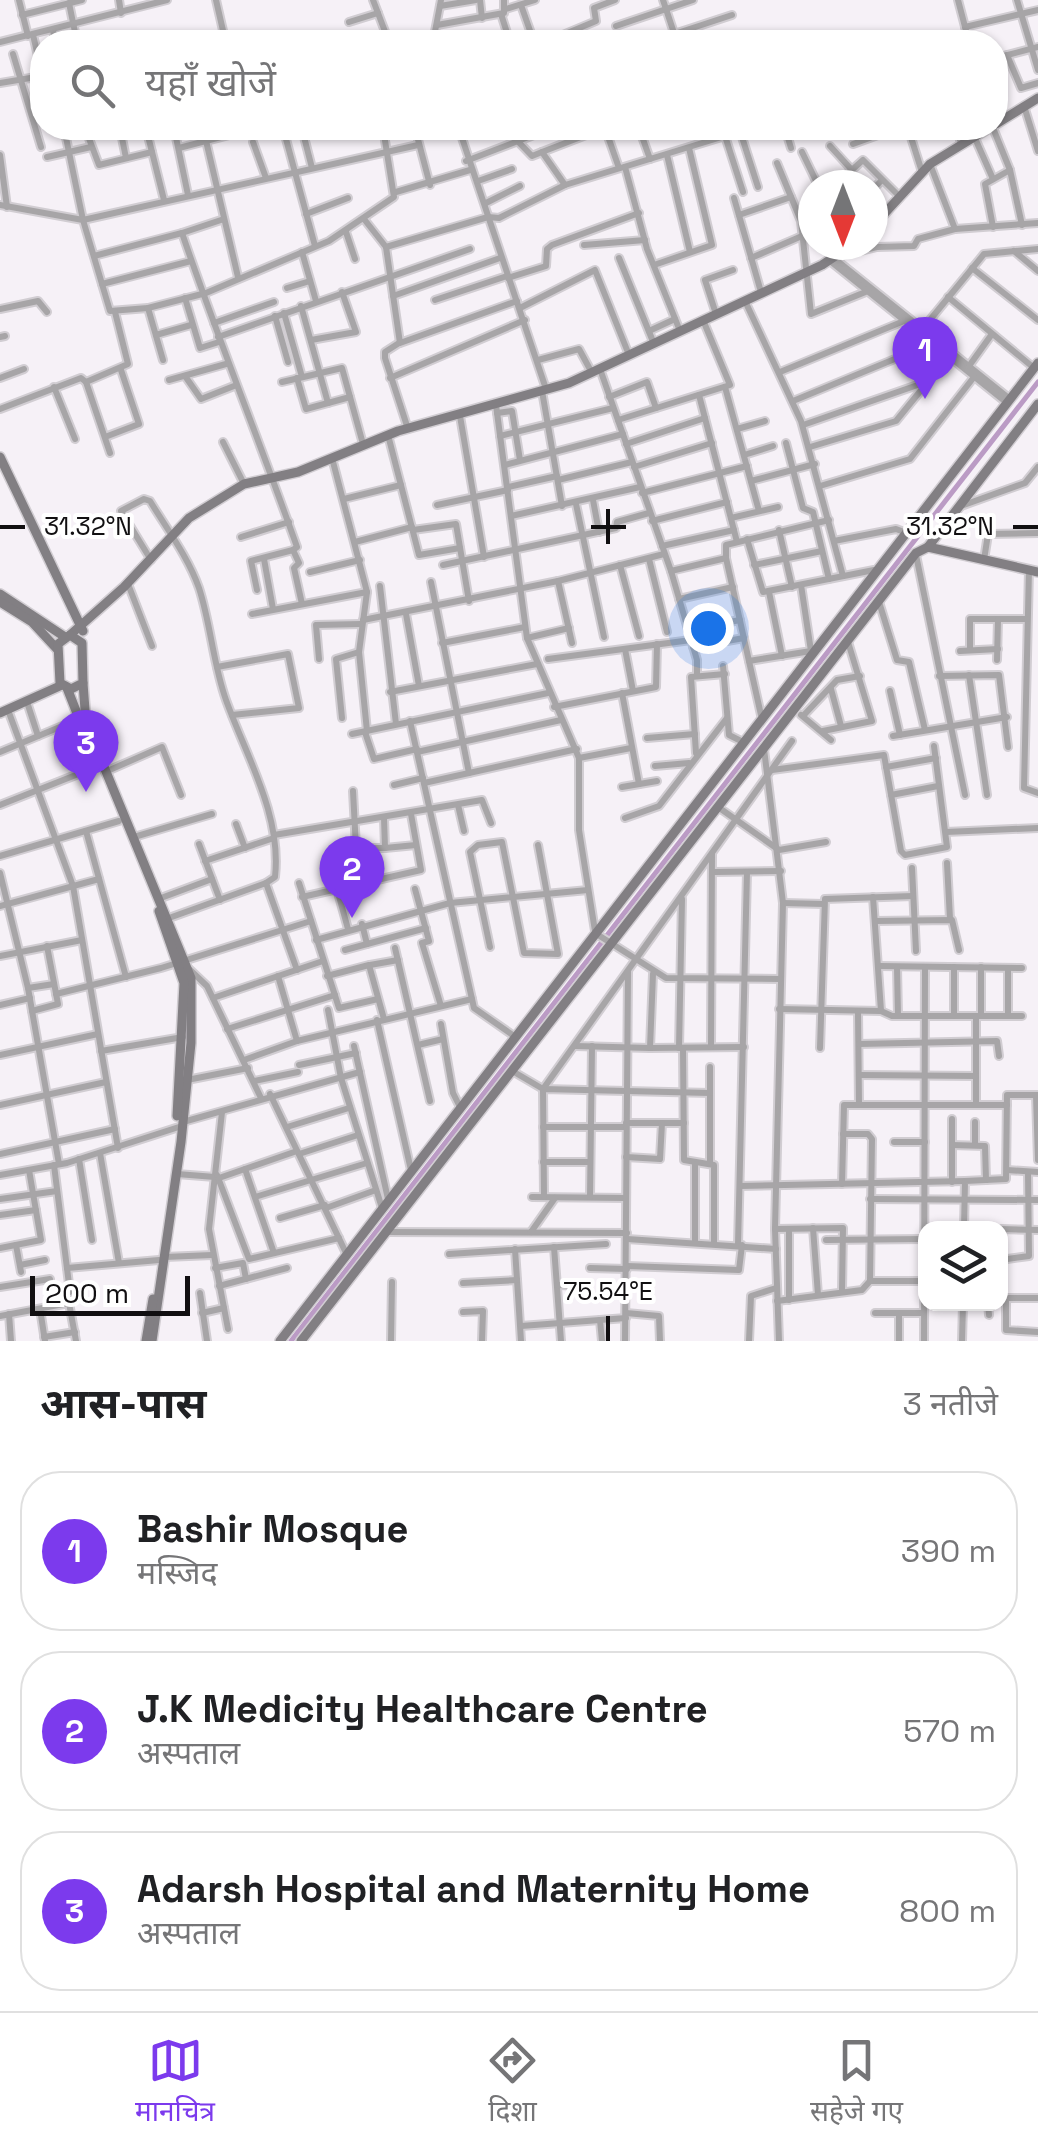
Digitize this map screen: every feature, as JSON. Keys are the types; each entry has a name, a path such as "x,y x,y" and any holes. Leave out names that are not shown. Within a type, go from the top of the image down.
{"street":[{"path":"0,32 1,42 30,36 18,0"},
{"path":"22,15 82,0"},
{"path":"118,0 121,13"},
{"path":"57,30 167,0"},
{"path":"216,0 223,30"},
{"path":"373,0 385,30"},
{"path":"436,30 440,3 478,0 482,18"},
{"path":"575,30 596,21 594,8 614,0"},
{"path":"616,26 664,4 693,0"},
{"path":"958,0 966,30"},
{"path":"1018,0 1038,70"},
{"path":"437,25 482,18 527,2 532,30"},
{"path":"70,4 74,30"},
{"path":"664,4 673,30"},
{"path":"965,27 1038,10"},
{"path":"349,22 378,12"},
{"path":"696,30 732,16"},
{"path":"1008,55 1034,48"},
{"path":"13,54 30,102"},
{"path":"1008,57 1021,88 1038,83"},
{"path":"0,83 30,77"},
{"path":"1008,116 1038,98"},
{"path":"1024,106 1038,151"},
{"path":"40,140 41,147"},
{"path":"68,140 83,220 109,309 115,312 148,308 206,292 346,232 396,192 470,170"},
{"path":"89,140 99,164 152,152"},
{"path":"122,140 126,158"},
{"path":"149,140 164,200"},
{"path":"178,140 188,195"},
{"path":"180,148 210,140"},
{"path":"287,140 315,246"},
{"path":"304,140 312,168"},
{"path":"386,140 396,192"},
{"path":"417,140 430,185"},
{"path":"460,140 486,202 500,258 538,360 562,506"},
{"path":"466,161 517,140 532,156 574,140"},
{"path":"610,140 680,332"},
{"path":"642,140 650,160"},
{"path":"386,247 488,217 500,218 565,186 712,140"},
{"path":"726,140 743,192"},
{"path":"743,140 758,187"},
{"path":"789,140 791,148"},
{"path":"853,144 864,140"},
{"path":"913,140 956,230"},
{"path":"888,211 926,168 967,140"},
{"path":"976,140 993,179"},
{"path":"998,140 1010,170 1022,225"},
{"path":"206,141 238,278"},
{"path":"253,142 266,178"},
{"path":"0,160 4,206 83,220 418,145"},
{"path":"830,146 851,169 862,160 872,170"},
{"path":"47,157 91,147"},
{"path":"654,265 712,245 689,148"},
{"path":"542,152 565,186"},
{"path":"802,152 811,170"},
{"path":"667,155 690,252"},
{"path":"777,162 798,222"},
{"path":"478,181 512,170"},
{"path":"993,228 985,185 1010,170"},
{"path":"486,202 520,186"},
{"path":"888,186 901,198"},
{"path":"739,215 791,197"},
{"path":"306,214 348,198"},
{"path":"734,198 760,292"},
{"path":"435,300 546,266 547,249 552,245 638,213"},
{"path":"94,256 224,219"},
{"path":"364,219 386,247 400,343"},
{"path":"888,247 914,246 918,239 956,230 1038,223"},
{"path":"346,232 355,259"},
{"path":"182,233 206,292 234,386 276,477 297,547 251,561 257,590"},
{"path":"751,258 798,238"},
{"path":"584,246 644,240"},
{"path":"921,331 986,253 1038,248"},
{"path":"185,298 200,348 316,300 470,249"},
{"path":"1013,250 1038,270"},
{"path":"302,252 316,300"},
{"path":"392,296 500,258"},
{"path":"620,258 654,345"},
{"path":"446,259 451,276"},
{"path":"805,260 812,315 868,292"},
{"path":"59,651 210,501 244,484 276,477 408,428 496,409 596,371 830,260"},
{"path":"836,260 868,292 906,319"},
{"path":"836,260 974,377 1008,401"},
{"path":"102,284 191,261"},
{"path":"972,268 1038,320"},
{"path":"408,428 390,378 386,352 400,343 518,304 595,270 630,356"},
{"path":"716,314 705,280 733,270"},
{"path":"287,288 310,281"},
{"path":"310,340 356,332 342,292"},
{"path":"301,1341 514,1072 602,938 741,741 1036,366 948,298"},
{"path":"744,300 803,426 843,576"},
{"path":"0,309 38,301 47,312"},
{"path":"214,323 274,302"},
{"path":"301,306 328,403"},
{"path":"148,308 162,360"},
{"path":"86,382 121,369 128,362 115,312"},
{"path":"280,314 288,362"},
{"path":"280,314 306,408 350,397"},
{"path":"649,331 675,319"},
{"path":"780,372 906,319"},
{"path":"390,378 524,320"},
{"path":"618,420 730,385 703,320"},
{"path":"156,335 192,325"},
{"path":"968,366 992,334"},
{"path":"793,401 934,341"},
{"path":"538,360 579,348 610,397 671,571 697,676"},
{"path":"950,355 1008,401"},
{"path":"810,447 894,422 950,355"},
{"path":"170,380 226,364"},
{"path":"0,378 24,369"},
{"path":"105,437 138,424 121,369"},
{"path":"282,382 343,369 362,444"},
{"path":"185,376 201,399 234,386"},
{"path":"820,486 910,459 974,377"},
{"path":"0,408 82,378 110,453"},
{"path":"803,426 930,380"},
{"path":"610,397 647,382 656,408"},
{"path":"54,387 76,439"},
{"path":"725,387 759,511"},
{"path":"699,394 737,542"},
{"path":"280,1341 514,1036 718,806 878,598 912,556 928,548 1038,404"},
{"path":"500,436 613,408"},
{"path":"496,409 512,411 520,460"},
{"path":"496,409 527,638 554,707 578,753 580,830 588,890 602,938 653,974 682,979 780,980"},
{"path":"460,416 484,557"},
{"path":"626,444 705,418"},
{"path":"736,429 765,421"},
{"path":"505,464 622,434"},
{"path":"388,435 420,556 460,548"},
{"path":"223,442 244,484"},
{"path":"437,506 712,443"},
{"path":"786,443 803,508 812,510 829,579"},
{"path":"744,455 773,446"},
{"path":"0,457 76,632 86,723 100,770 161,898 185,964 192,1001 187,1080 162,1258"},
{"path":"332,457 367,592 359,652 366,731 374,759 561,720"},
{"path":"751,481 815,464"},
{"path":"511,516 747,466"},
{"path":"957,507 1025,483 1038,467"},
{"path":"343,499 401,484"},
{"path":"151,560 121,511 149,499 200,592 217,668 274,837 276,875 266,883 169,918"},
{"path":"592,500 600,532"},
{"path":"443,565 727,502"},
{"path":"576,504 604,636"},
{"path":"731,518 778,506"},
{"path":"761,716 725,546 829,520"},
{"path":"241,538 289,522"},
{"path":"355,542 412,528 455,523 469,601"},
{"path":"319,660 316,625 362,622 519,590 650,559 663,550 734,530"},
{"path":"779,530 811,651"},
{"path":"834,541 896,530 904,532"},
{"path":"984,560 988,534 1038,533"},
{"path":"747,539 762,591 874,570"},
{"path":"895,548 912,556"},
{"path":"928,548 1033,570 1027,619 1024,790 1038,793"},
{"path":"294,550 302,604"},
{"path":"754,566 822,551"},
{"path":"912,556 965,795"},
{"path":"671,571 726,558"},
{"path":"264,559 272,609"},
{"path":"650,559 667,632"},
{"path":"310,572 360,560"},
{"path":"620,564 638,636"},
{"path":"558,581 572,643"},
{"path":"431,582 469,773"},
{"path":"128,584 152,646"},
{"path":"380,586 396,724"},
{"path":"679,598 733,587"},
{"path":"252,614 367,592"},
{"path":"769,592 782,656"},
{"path":"0,598 45,624 76,632"},
{"path":"0,598 42,630 59,651 64,686 119,820 185,964 176,1174 149,1341"},
{"path":"878,598 897,660 909,662 925,730"},
{"path":"406,614 418,686"},
{"path":"970,650 970,619 1027,619"},
{"path":"997,660 998,619"},
{"path":"688,630 740,620"},
{"path":"45,624 76,632"},
{"path":"442,643 525,627"},
{"path":"527,638 568,628"},
{"path":"548,659 657,644 744,638"},
{"path":"822,731 872,720 847,640"},
{"path":"554,707 656,687 657,644"},
{"path":"625,648 633,691"},
{"path":"960,651 998,649"},
{"path":"749,661 811,651"},
{"path":"342,718 336,660 359,652"},
{"path":"217,668 288,654 299,708 232,715"},
{"path":"834,655 841,678"},
{"path":"390,692 537,664"},
{"path":"696,755 691,676 724,670 728,734 741,741"},
{"path":"968,674 987,795"},
{"path":"939,676 999,675 1008,747"},
{"path":"803,716 841,678 860,676"},
{"path":"83,682 4,711 39,788 73,886 118,1148"},
{"path":"831,688 841,726"},
{"path":"890,691 896,736 1007,718"},
{"path":"352,734 548,693"},
{"path":"622,693 638,784"},
{"path":"27,702 38,736"},
{"path":"792,709 830,740"},
{"path":"1025,714 1038,715"},
{"path":"626,818 659,806 727,718"},
{"path":"0,752 80,719"},
{"path":"410,721 474,1008 514,1036"},
{"path":"647,738 695,734"},
{"path":"544,1197 544,1089 792,741"},
{"path":"770,772 885,756 903,854 946,847 934,746"},
{"path":"0,805 162,747 180,796"},
{"path":"764,747 780,850 783,903 775,1230 779,1341"},
{"path":"394,785 578,753 631,748"},
{"path":"886,767 936,758"},
{"path":"655,766 691,763"},
{"path":"1024,770 1038,770"},
{"path":"622,786 658,781"},
{"path":"891,795 938,786"},
{"path":"353,791 358,849 416,845"},
{"path":"205,862 274,837 485,800 491,823"},
{"path":"458,805 464,831"},
{"path":"718,806 780,850 826,842"},
{"path":"134,837 212,814"},
{"path":"302,897 420,870 411,814"},
{"path":"384,818 385,848"},
{"path":"0,856 119,820"},
{"path":"236,824 245,848"},
{"path":"946,832 1038,828"},
{"path":"86,831 126,977"},
{"path":"490,947 470,852 478,846 502,842 516,896 524,953 558,954 550,893 538,845"},
{"path":"199,844 220,900"},
{"path":"711,1048 715,872 712,853"},
{"path":"947,863 950,919 959,950"},
{"path":"912,868 916,951"},
{"path":"715,872 781,871"},
{"path":"0,872 4,904 28,988 55,1142 70,1292"},
{"path":"590,1268 739,1270 747,872"},
{"path":"4,904 99,879"},
{"path":"161,898 212,879"},
{"path":"266,883 297,970"},
{"path":"299,883 339,1008 378,998"},
{"path":"336,889 348,929"},
{"path":"415,889 429,941 422,943 441,1006"},
{"path":"316,940 362,924 450,903 588,890"},
{"path":"820,1048 827,898 913,896"},
{"path":"873,897 881,1011"},
{"path":"682,898 684,1160 714,1164 714,1243"},
{"path":"783,903 824,904"},
{"path":"875,921 950,919"},
{"path":"56,994 185,964 310,921"},
{"path":"362,924 367,944"},
{"path":"345,950 426,928"},
{"path":"0,956 83,940"},
{"path":"32,1011 57,1005 47,946"},
{"path":"395,948 430,1102"},
{"path":"328,976 398,960"},
{"path":"213,998 323,962"},
{"path":"185,964 200,977 213,998 261,1098"},
{"path":"370,966 412,1170"},
{"path":"880,966 1022,968"},
{"path":"897,967 898,1016"},
{"path":"924,1221 925,967"},
{"path":"954,967 954,1016"},
{"path":"976,1105 980,968"},
{"path":"1008,968 1008,1016"},
{"path":"625,1341 628,970"},
{"path":"650,1048 653,974"},
{"path":"278,976 298,1041"},
{"path":"28,988 54,984"},
{"path":"227,1029 335,995"},
{"path":"0,1005 30,998"},
{"path":"244,1060 298,1041 472,998"},
{"path":"779,1009 881,1011 898,1016 1022,1016"},
{"path":"328,1010 349,1108 376,1190 385,1204"},
{"path":"858,1012 859,1105"},
{"path":"441,1024 452,1092 460,1108"},
{"path":"0,1055 98,1034"},
{"path":"101,1052 184,1037"},
{"path":"418,1046 443,1039"},
{"path":"859,1044 997,1041 1000,1056"},
{"path":"575,1046 744,1047"},
{"path":"590,1197 592,1046"},
{"path":"254,1081 355,1050 385,1204"},
{"path":"710,1067 710,1163"},
{"path":"187,1080 248,1068"},
{"path":"0,1175 118,1148 270,1094 360,1072"},
{"path":"514,1072 544,1089 710,1093"},
{"path":"859,1075 976,1076"},
{"path":"0,1105 107,1082"},
{"path":"270,1094 346,1254"},
{"path":"740,1186 1005,1180 1007,1094 1037,1095 1038,1160"},
{"path":"842,1184 843,1106 1007,1105"},
{"path":"287,1128 349,1108"},
{"path":"222,1112 209,1229 228,1329"},
{"path":"952,1119 952,1182"},
{"path":"975,1122 975,1144"},
{"path":"626,1158 660,1159 662,1123"},
{"path":"543,1127 684,1123"},
{"path":"0,1154 115,1130"},
{"path":"776,1301 862,1290 870,1281 872,1136 843,1134"},
{"path":"176,1174 216,1175 358,1135"},
{"path":"894,1142 924,1142"},
{"path":"952,1145 986,1147 986,1180"},
{"path":"100,1153 120,1264"},
{"path":"79,1159 92,1240"},
{"path":"543,1162 590,1162"},
{"path":"255,1197 367,1163"},
{"path":"695,1164 695,1243"},
{"path":"245,1168 274,1253"},
{"path":"0,1248 41,1240 29,1170"},
{"path":"1007,1170 1038,1172"},
{"path":"1008,1259 1029,1256 1028,1172"},
{"path":"216,1175 248,1259 339,1238"},
{"path":"964,1221 965,1181"},
{"path":"280,1218 376,1190"},
{"path":"0,1199 58,1191"},
{"path":"532,1197 626,1198"},
{"path":"530,1233 556,1197"},
{"path":"870,1199 1038,1200"},
{"path":"0,1214 36,1210"},
{"path":"813,1228 818,1295"},
{"path":"775,1230 842,1228 842,1291"},
{"path":"789,1229 789,1300"},
{"path":"1008,1229 1038,1230"},
{"path":"388,1232 627,1236 776,1248"},
{"path":"826,1240 918,1240"},
{"path":"449,1254 606,1244"},
{"path":"16,1245 20,1268 45,1260"},
{"path":"554,1246 561,1341"},
{"path":"515,1249 521,1341"},
{"path":"67,1268 212,1255"},
{"path":"215,1268 242,1263 246,1279"},
{"path":"219,1286 288,1268"},
{"path":"0,1287 50,1279"},
{"path":"463,1283 517,1280"},
{"path":"870,1281 918,1281"},
{"path":"391,1341 392,1282"},
{"path":"557,1285 588,1286"},
{"path":"749,1341 751,1296 776,1288"},
{"path":"200,1293 206,1341"},
{"path":"1008,1298 1038,1298"},
{"path":"11,1341 4,1315 69,1303 76,1341"},
{"path":"40,1308 44,1339 75,1332"},
{"path":"202,1313 224,1308"},
{"path":"462,1312 483,1311 482,1341"},
{"path":"962,1341 963,1311"},
{"path":"988,1311 988,1316"},
{"path":"1004,1311 1006,1330 1038,1332"},
{"path":"875,1313 924,1313 924,1341"},
{"path":"899,1313 899,1341"},
{"path":"520,1326 659,1316 660,1341"},
{"path":"600,1320 602,1341"}],"waterway":[{"path":"291,1341 1038,382"}],"place":[{"name":"Bashir Mosque","path":"925,399"},
{"name":"Adarsh Hospital and Maternity Home","path":"86,792"},
{"name":"J.K Medicity Healthcare Centre","path":"352,918"}]}
